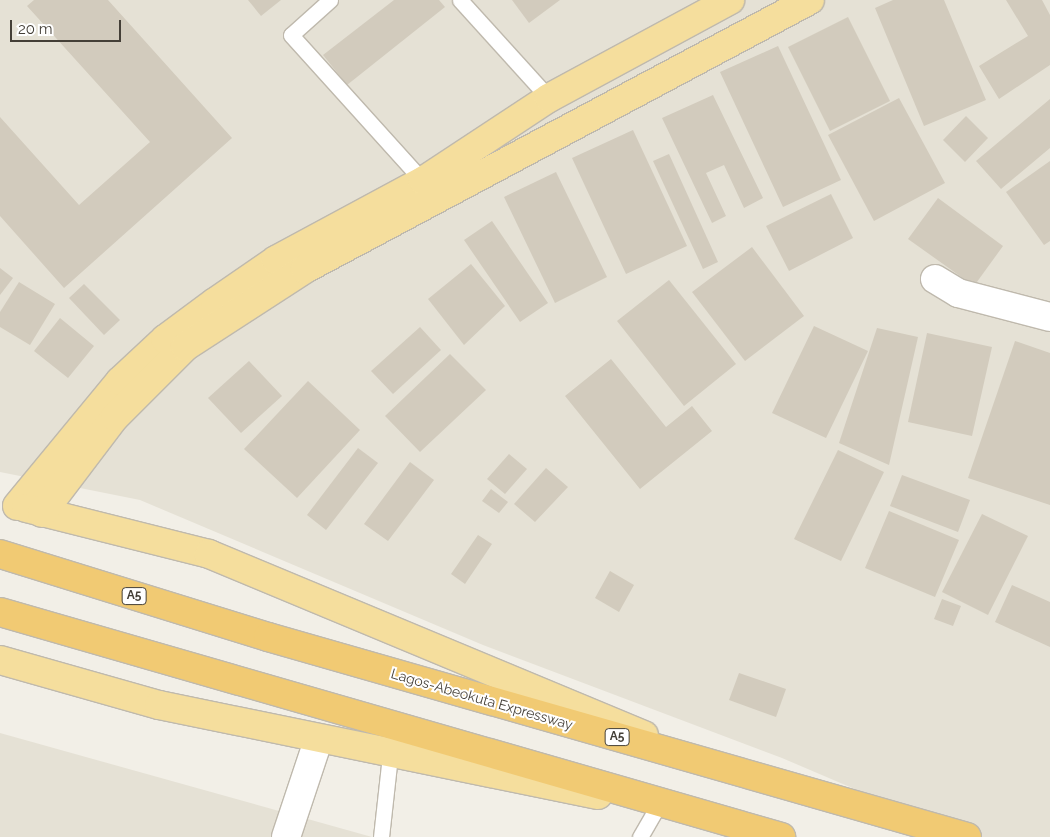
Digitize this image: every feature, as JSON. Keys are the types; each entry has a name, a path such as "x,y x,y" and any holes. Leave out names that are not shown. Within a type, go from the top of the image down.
{"highway":[{"name":"Lagos-Abeokuta Expressway","path":"0,554 268,637 967,837"},
{"path":"0,612 781,837"}],"main road":[{"path":"20,507 120,381 165,339 276,260 423,181 549,98 730,0"},
{"path":"20,507 185,348 306,269 810,0"},
{"path":"20,507 209,554 729,769"},
{"path":"0,660 159,705 318,740 718,818"}],"street":[{"path":"935,279 958,292 1050,317"},
{"path":"286,837 318,740"}],"lane":[{"path":"330,0 291,35 423,181"},
{"path":"460,0 549,98"},
{"path":"381,837 390,755"},
{"path":"640,837 657,807"}],"shaded area":[{"path":"0,0 1050,0 1050,837 967,837 782,758 483,645 140,500 0,472"},
{"path":"0,733 372,837 0,837"}],"building":[{"path":"34,0 108,0 232,138 64,288 0,216 0,117 79,205 150,142 27,6"},
{"path":"248,0 281,0 261,16"},
{"path":"394,0 439,0 445,7 347,85 323,55"},
{"path":"512,0 560,0 529,23"},
{"path":"893,0 944,0 986,100 924,126 875,8"},
{"path":"1006,0 1042,0 1050,15 1050,65 999,99 979,66 1028,36"},
{"path":"848,17 890,101 830,131 788,47"},
{"path":"778,46 841,180 783,207 720,72"},
{"path":"713,95 763,198 744,208 724,165 706,173 726,216 712,223 662,118"},
{"path":"899,98 945,183 874,221 828,135"},
{"path":"1050,99 1050,148 1001,189 976,161"},
{"path":"966,116 988,138 965,162 943,140"},
{"path":"633,130 687,246 626,274 572,158"},
{"path":"669,154 718,262 703,269 653,161"},
{"path":"1050,161 1050,241 1044,245 1006,192"},
{"path":"556,172 607,277 555,303 504,197"},
{"path":"831,194 853,238 789,271 766,226"},
{"path":"938,198 1003,246 974,286 908,239"},
{"path":"492,221 548,303 520,322 464,240"},
{"path":"752,247 804,316 745,361 692,292"},
{"path":"471,264 505,306 464,345 428,299"},
{"path":"0,268 13,278 0,295"},
{"path":"669,280 736,364 684,406 617,321"},
{"path":"19,282 55,304 30,345 0,327 0,312"},
{"path":"84,284 120,320 104,335 69,298"},
{"path":"60,318 94,346 68,378 34,351"},
{"path":"814,326 868,351 826,438 772,413"},
{"path":"420,327 441,350 393,394 371,371"},
{"path":"877,328 918,337 889,465 839,443"},
{"path":"927,333 992,347 972,436 908,422"},
{"path":"1015,341 1050,353 1050,505 968,478"},
{"path":"450,354 486,390 420,452 385,416"},
{"path":"611,359 666,427 692,406 712,431 640,489 565,396"},
{"path":"249,361 282,396 241,433 208,398"},
{"path":"308,381 360,430 297,498 244,449"},
{"path":"358,448 378,463 326,530 307,515"},
{"path":"838,450 884,472 841,561 794,539"},
{"path":"509,454 527,469 505,494 487,479"},
{"path":"410,462 434,480 388,541 364,524"},
{"path":"546,468 568,487 535,522 514,504"},
{"path":"902,475 970,500 958,532 890,506"},
{"path":"491,489 508,502 499,513 482,501"},
{"path":"889,511 959,540 935,597 865,568"},
{"path":"982,514 1028,536 988,615 942,592"},
{"path":"478,535 492,544 465,584 451,574"},
{"path":"610,571 634,585 619,612 595,598"},
{"path":"1012,585 1050,602 1050,647 995,622"},
{"path":"942,599 961,606 953,626 934,619"},
{"path":"739,673 786,689 776,717 729,700"}]}
